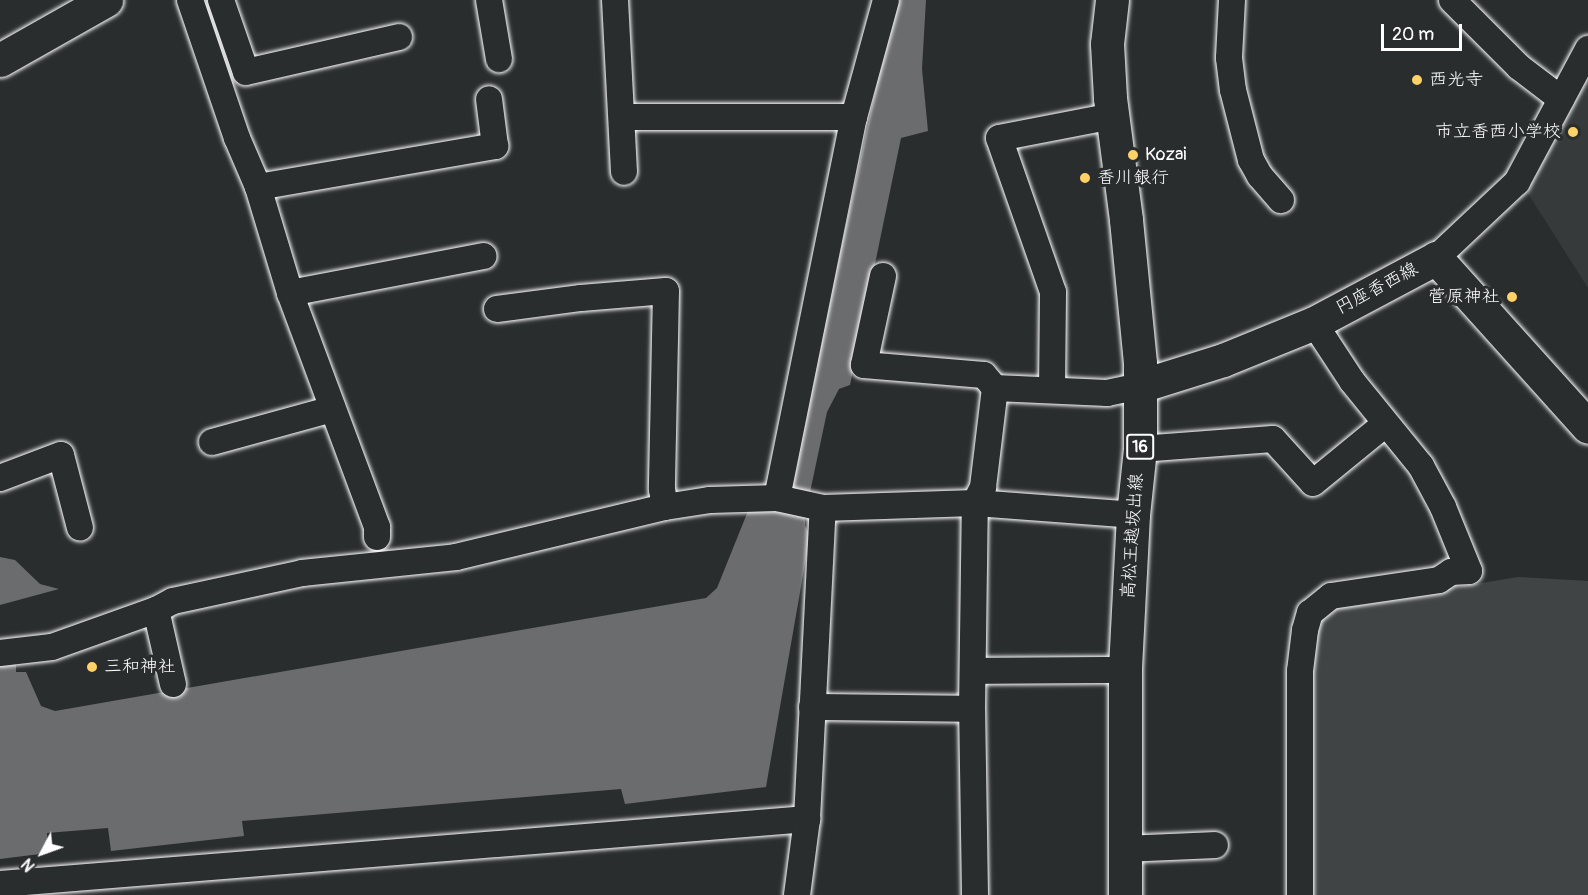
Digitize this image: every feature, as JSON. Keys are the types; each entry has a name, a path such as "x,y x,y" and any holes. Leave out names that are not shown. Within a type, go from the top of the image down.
{"main road":[{"path":"0,60 106,0"},
{"name":"高松王越坂出線","path":"1112,0 1107,44 1126,220 1140,386 1140,449 1132,515 1125,670 1125,895"},
{"name":"円座香西線","path":"1140,386 1223,360 1314,323 1436,258 1588,427"}],"street":[{"path":"190,0 237,138 258,187 290,293 377,527 377,537"},
{"path":"221,0 246,72 399,37"},
{"path":"489,0 499,59"},
{"path":"615,0 624,172"},
{"path":"779,499 854,117 886,0"},
{"path":"1232,0 1229,58 1233,90 1251,160 1260,176 1281,200"},
{"path":"1452,0 1520,67 1562,99"},
{"path":"1436,258 1517,182 1588,49"},
{"path":"258,187 495,146 489,99"},
{"path":"1052,390 1053,292 999,138 1113,116"},
{"path":"622,117 854,117"},
{"path":"290,293 484,256"},
{"path":"884,276 864,365 984,375 995,388 983,487 975,503 972,709 975,895"},
{"path":"497,309 581,298 666,291 662,489 664,507"},
{"path":"1300,895 1300,671 1305,630 1310,613 1331,596 1439,580 1451,572 1469,571 1443,507 1421,466 1385,424 1314,323"},
{"path":"995,388 1107,393 1140,386"},
{"path":"212,442 333,409"},
{"path":"1140,449 1273,439 1313,483 1385,424"},
{"path":"0,478 61,455 80,528"},
{"path":"0,653 24,648 52,647 156,610 173,601 302,573 456,558 664,507 710,500 779,499 817,506 975,503 1132,515"},
{"path":"797,895 807,819 817,506"},
{"path":"156,610 173,684"},
{"path":"973,671 1125,670"},
{"path":"812,707 972,709"},
{"path":"9,887 83,887 807,819"},
{"path":"1125,849 1215,845"}],"shaded area":[{"path":"895,0 926,0 922,69 928,131 901,138 850,385 839,389 827,412 805,516 805,526 810,535 766,787 625,804 621,789 242,821 244,836 111,851 108,828 47,833 48,853 0,859 0,666 7,666 8,661 16,660 16,672 26,672 41,706 55,711 706,598 717,588 748,511 782,511 791,479"},
{"name":"市立香西小学校","path":"1588,72 1588,288 1527,192"},
{"path":"0,557 15,560 40,584 59,589 0,605"},
{"path":"1518,577 1588,581 1588,895 1309,895 1314,621 1343,606"}],"place":[{"name":"西光寺","path":"1417,80"},
{"name":"市立香西小学校","path":"1573,132"},
{"name":"Kozai","path":"1133,155"},
{"name":"香川銀行","path":"1085,178"},
{"name":"菅原神社","path":"1512,297"},
{"name":"三和神社","path":"92,667"}]}
